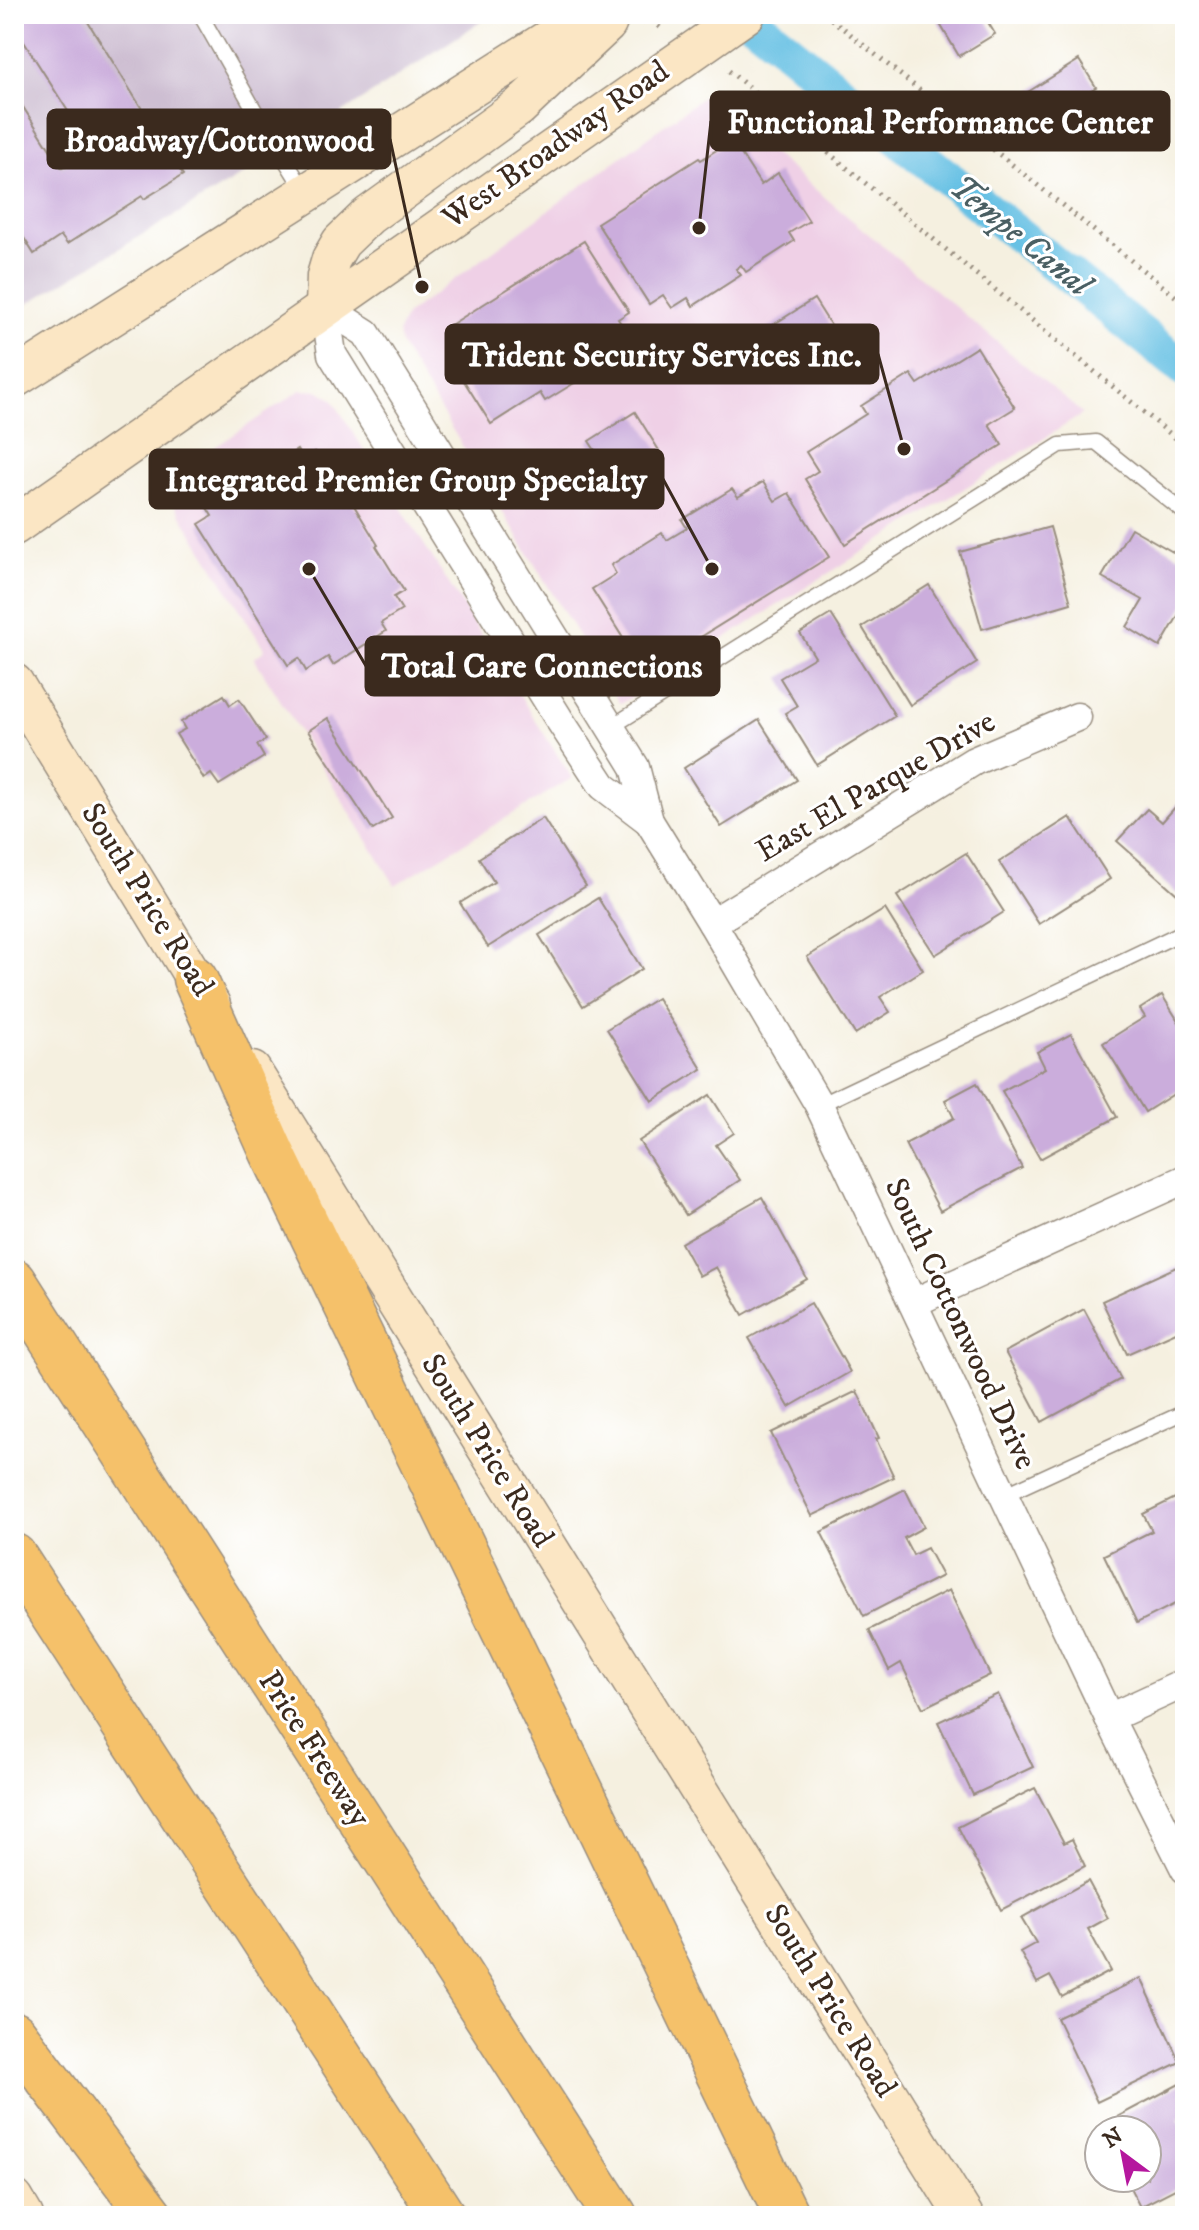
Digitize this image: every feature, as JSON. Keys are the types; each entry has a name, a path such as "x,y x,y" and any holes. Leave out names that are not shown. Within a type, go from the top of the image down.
{"highway":[{"path":"195,979 272,1152 787,2216"},
{"name":"Price Freeway","path":"14,1281 615,2216"},
{"path":"14,1556 443,2216"},
{"path":"14,2034 151,2216"}],"main road":[{"path":"14,379 588,14"},
{"path":"325,307 326,276 341,242 368,216 519,107 607,24 611,14"},
{"name":"West Broadway Road","path":"14,526 746,14"},
{"name":"South Price Road","path":"14,683 964,2216"},
{"path":"14,2199 24,2216"}],"street":[{"name":"South Cottonwood Drive","path":"325,307 332,354 559,719 603,786 649,821"},
{"name":"South Cottonwood Drive","path":"325,307 366,333 635,767 649,821 819,1105 1109,1718 1185,1869"},
{"path":"453,550 461,547 470,550 502,579 519,579"},
{"name":"East El Parque Drive","path":"712,923 974,761 1077,717"},
{"path":"913,1303 1185,1179"},
{"path":"1109,1718 1185,1683"}],"lane":[{"path":"200,14 305,193"},
{"path":"611,727 1060,445 1096,442 1185,513"},
{"path":"819,1105 1185,931"},
{"path":"1004,1495 1185,1412"}],"path":[{"path":"642,14 690,51 723,66 1185,446"},
{"path":"825,14 1185,304"}],"shaded area":[{"path":"14,14 492,14 312,133 14,312"},
{"path":"704,96 1083,414 620,704 400,344 398,332 406,315"},
{"path":"301,390 320,391 332,399 572,778 395,885 254,658 265,650 161,483"}],"building":[{"path":"14,14 83,14 183,175 144,199 142,196 67,244 61,236 34,254 14,222 14,93 62,168 92,149 17,31 14,33"},
{"path":"934,14 983,14 995,34 959,56"},
{"path":"1079,60 1096,87 1045,119 1028,92"},
{"path":"732,140 761,185 778,173 809,221 789,233 794,241 746,272 741,265 736,269 741,275 693,306 688,298 672,308 663,295 649,304 597,223"},
{"path":"584,241 629,312 618,319 628,335 590,359 597,369 545,401 540,393 491,424 444,349 458,341 449,326"},
{"path":"814,299 845,348 799,377 768,328"},
{"path":"977,347 1015,408 989,424 1002,445 845,544 805,479 818,471 806,452 866,414 861,406 911,374 918,384"},
{"path":"635,412 665,460 620,489 589,441"},
{"path":"297,450 303,460 315,452 343,497 347,494 404,591 394,597 402,610 381,623 386,631 333,665 328,657 306,671 299,658 288,665 199,524 212,516 206,506 226,493 224,490 274,459 276,463"},
{"path":"763,482 775,501 789,493 829,557 664,660 656,648 637,660 592,589 616,574 611,565 662,533 667,540 687,528 682,520 732,489 738,497"},
{"path":"1050,527 1071,603 982,629 960,552"},
{"path":"1131,528 1185,559 1185,604 1160,647 1127,627 1143,600 1102,577"},
{"path":"929,585 977,663 910,705 862,627"},
{"path":"831,614 895,716 817,765 785,713 797,706 780,678 815,657 800,633"},
{"path":"224,695 230,705 239,699 266,740 257,745 264,757 219,785 211,774 204,779 176,734 185,729 181,722"},
{"path":"328,718 392,818 373,830 308,731"},
{"path":"759,720 797,780 721,827 684,768"},
{"path":"1185,796 1185,885 1177,894 1117,841 1147,809 1162,822"},
{"path":"1070,817 1110,879 1039,924 999,862"},
{"path":"543,818 586,886 488,947 460,903 494,882 479,858"},
{"path":"966,853 1004,912 935,955 897,896"},
{"path":"598,898 642,969 583,1006 539,935"},
{"path":"885,909 923,970 880,997 890,1012 855,1034 807,957"},
{"path":"1162,995 1185,1032 1185,1087 1145,1112 1103,1043 1145,1017 1140,1009"},
{"path":"657,998 702,1069 652,1101 607,1029"},
{"path":"1071,1034 1117,1117 1040,1159 1002,1091 1045,1068 1037,1052"},
{"path":"977,1083 1022,1168 940,1211 905,1144 954,1118 945,1100"},
{"path":"710,1095 734,1133 716,1145 740,1180 686,1215 639,1141"},
{"path":"762,1197 807,1279 743,1315 716,1267 699,1276 681,1243"},
{"path":"1185,1263 1185,1328 1127,1354 1102,1301"},
{"path":"811,1303 850,1372 789,1407 749,1338"},
{"path":"1084,1309 1121,1379 1042,1422 1005,1352"},
{"path":"857,1391 894,1477 812,1516 771,1433"},
{"path":"905,1489 924,1527 904,1538 913,1555 927,1548 942,1576 864,1616 821,1532"},
{"path":"1175,1498 1185,1517 1185,1599 1137,1623 1104,1555 1152,1531 1143,1514"},
{"path":"949,1590 990,1675 923,1708 901,1663 889,1670 869,1630"},
{"path":"998,1694 1033,1767 973,1795 938,1722"},
{"path":"1035,1788 1064,1843 1072,1839 1085,1866 1001,1910 958,1827"},
{"path":"1088,1881 1108,1918 1088,1929 1111,1971 1062,1997 1050,1976 1037,1983 1020,1952 1036,1943 1021,1918"},
{"path":"1141,1978 1180,2062 1097,2102 1057,2018"},
{"path":"1185,2081 1185,2115 1178,2119 1185,2131 1185,2184 1140,2207 1133,2194 1163,2194 1163,2114 1123,2114"}],"waterway":[{"name":"Tempe Canal","path":"744,14 1185,369"}],"place":[{"name":"Functional Performance Center","path":"699,228"},
{"name":"Broadway/Cottonwood","path":"422,287"},
{"name":"Trident Security Services Inc.","path":"904,449"},
{"name":"Total Care Connections","path":"309,569"},
{"name":"Integrated Premier Group Specialty","path":"712,569"}]}
